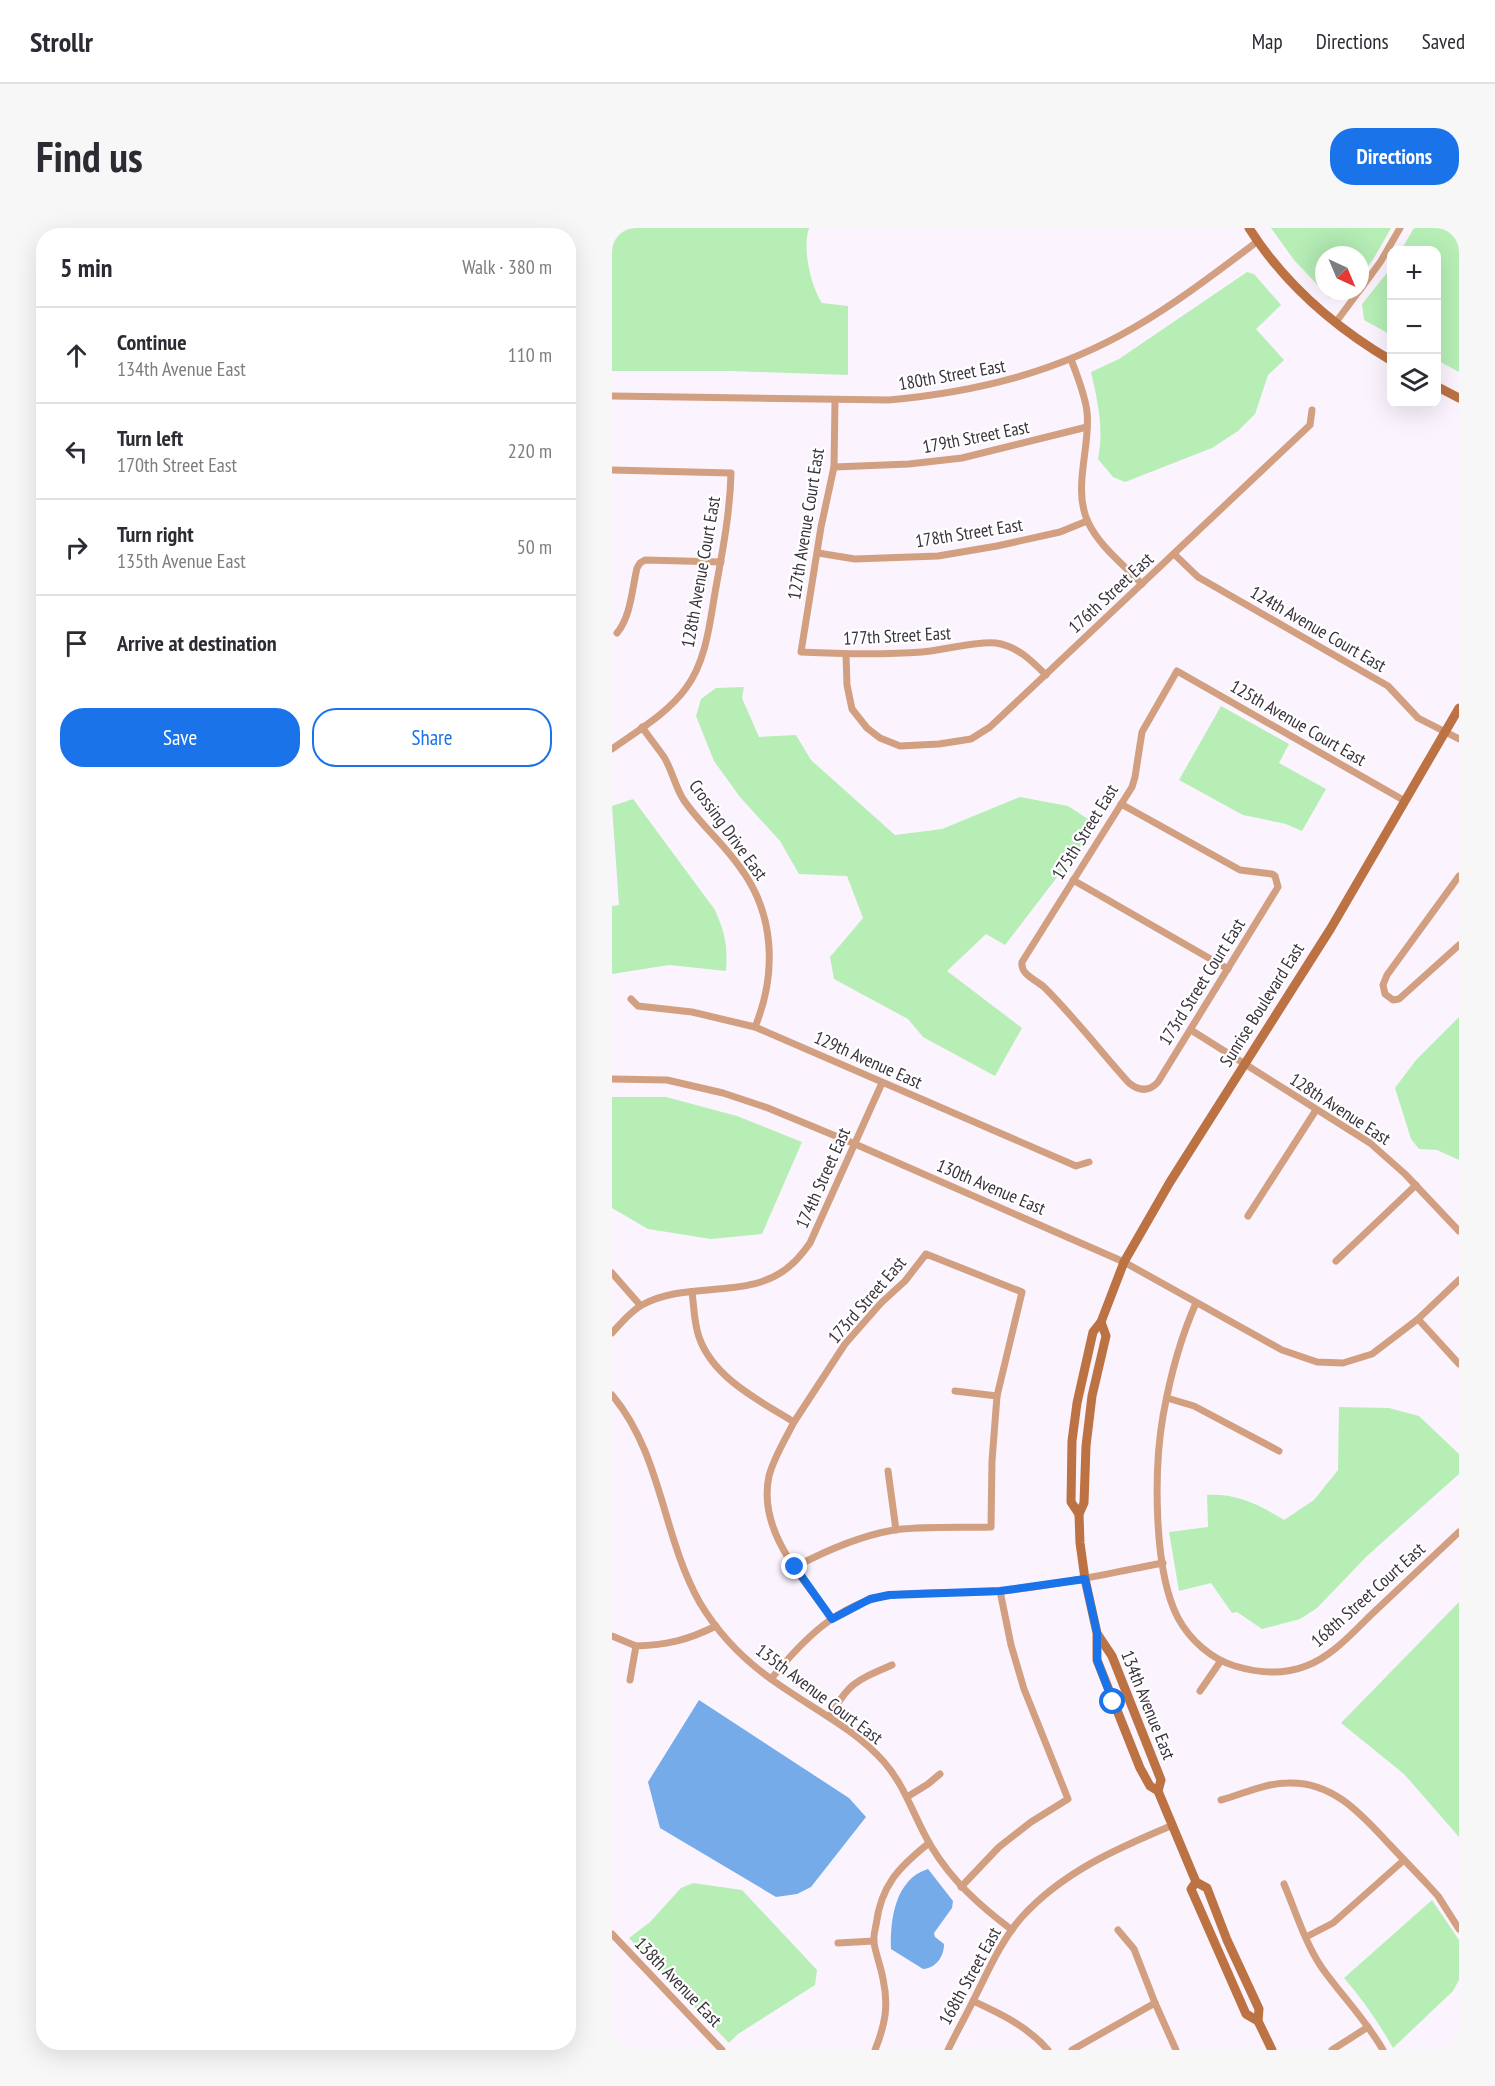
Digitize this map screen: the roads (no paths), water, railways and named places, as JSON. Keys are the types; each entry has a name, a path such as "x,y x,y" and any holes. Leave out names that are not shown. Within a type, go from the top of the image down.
{"street":[{"path":"1249,228 1288,278 1336,322 1387,358"},
{"path":"1369,278 1400,228"},
{"name":"180th Street East","path":"612,396 889,400 963,391 1021,378 1102,345 1164,309 1258,241"},
{"path":"1336,322 1353,300"},
{"path":"1071,359 1083,392 1087,413 1081,489 1087,521 1101,541 1142,584"},
{"path":"1441,388 1459,398"},
{"name":"127th Avenue Court East","path":"801,652 821,527 834,467 835,400"},
{"name":"176th Street East","path":"846,655 847,685 852,710 867,728 880,738 900,746 971,740 990,727 1046,675 1310,425 1312,410"},
{"name":"179th Street East","path":"834,467 909,464 962,458 1087,427"},
{"name":"128th Avenue Court East","path":"612,470 731,473 731,503 721,562 702,656 694,675 686,689 674,701 612,749"},
{"name":"178th Street East","path":"818,554 855,560 938,556 1060,532 1087,521"},
{"name":"124th Avenue Court East","path":"1174,554 1198,577 1388,686 1418,718 1459,739"},
{"path":"617,633 623,626 627,615 639,563 645,560 721,562"},
{"name":"177th Street East","path":"801,652 846,655 922,652 994,643 1009,646 1027,656 1046,675"},
{"name":"125th Avenue Court East","path":"1177,671 1405,801"},
{"name":"175th Street East","path":"1148,1089 1135,1088 1129,1083 1044,987 1023,970 1022,962 1121,804 1135,777 1142,732 1177,671"},
{"name":"Sunrise Boulevard East","path":"1079,1514 1071,1502 1072,1441 1082,1373 1093,1332 1101,1322 1124,1262 1164,1191 1331,928 1459,708"},
{"name":"Crossing Drive East","path":"642,727 664,758 682,797 740,867 760,901 771,951 764,1007 756,1027"},
{"name":"173rd Street Court East","path":"1121,804 1240,870 1272,874 1275,876 1278,888 1158,1082 1148,1089"},
{"path":"1459,876 1387,975 1383,985 1385,994 1393,1000 1399,999 1459,945"},
{"path":"1073,880 1228,969"},
{"name":"129th Avenue East","path":"631,999 638,1006 692,1012 756,1027 1076,1166 1089,1162"},
{"name":"128th Avenue East","path":"1191,1030 1370,1143 1416,1185 1459,1231"},
{"name":"130th Avenue East","path":"612,1079 667,1080 723,1093 768,1108 1124,1262 1282,1350 1317,1362 1343,1362 1372,1354 1418,1319 1459,1280"},
{"name":"174th Street East","path":"612,1333 640,1305 673,1293 744,1286 768,1279 792,1265 810,1243 882,1083"},
{"path":"1248,1216 1316,1110"},
{"path":"1336,1261 1416,1185"},
{"name":"173rd Street East","path":"794,1422 845,1344 881,1303 905,1281 926,1254 1022,1292 997,1396"},
{"path":"612,1273 640,1305"},
{"path":"692,1292 695,1322 699,1338 708,1356 722,1372 746,1392 794,1422 775,1460 769,1477 766,1498 775,1533 795,1567 832,1619"},
{"path":"1196,1303 1177,1355 1160,1437 1158,1525 1169,1593 1178,1619 1191,1636 1220,1662 1200,1691"},
{"path":"1418,1319 1459,1364"},
{"name":"Sunrise Boulevard East","path":"1085,1579 1079,1514 1084,1503 1086,1446 1092,1396 1106,1336 1101,1322"},
{"path":"795,1567 822,1552 857,1539 896,1530 992,1527 992,1461 997,1396 955,1391"},
{"name":"135th Avenue Court East","path":"612,1395 626,1412 643,1442 677,1554 689,1582 716,1626 742,1656 771,1679 863,1741 885,1763 907,1797 929,1843 945,1869 980,1906 1012,1930"},
{"path":"1167,1398 1194,1406 1279,1451"},
{"path":"888,1471 896,1530"},
{"name":"168th Street Court East","path":"1220,1662 1254,1671 1280,1672 1291,1671 1318,1660 1341,1642 1459,1532"},
{"path":"771,1679 810,1635 832,1619 870,1599 889,1595 1000,1591 1085,1579 1163,1563"},
{"name":"134th Avenue East","path":"1085,1579 1097,1633 1097,1660 1122,1724 1173,1825 1196,1882 1207,1888 1258,2009 1258,2021 1272,2050"},
{"path":"961,1887 999,1847 1031,1822 1068,1799 1024,1689 1011,1645 1000,1591"},
{"path":"612,1636 636,1646 675,1643 716,1626"},
{"name":"134th Avenue East","path":"1097,1633 1112,1656 1161,1780 1154,1789"},
{"path":"630,1680 636,1646"},
{"path":"829,1717 852,1684 892,1665"},
{"path":"907,1797 940,1774"},
{"path":"1221,1800 1270,1785 1289,1782 1321,1787 1356,1809 1438,1896 1459,1929"},
{"name":"168th Street East","path":"948,2050 1000,1946 1039,1900 1071,1875 1125,1845 1173,1825"},
{"path":"875,2050 884,2027 886,2005 884,1980 874,1941 878,1908 893,1875 929,1843"},
{"path":"1306,1937 1333,1923 1404,1860"},
{"name":"134th Avenue East","path":"1196,1882 1191,1889 1246,2014 1258,2021"},
{"path":"1284,1884 1321,1966 1383,2050"},
{"path":"1118,1930 1134,1949 1176,2050"},
{"name":"138th Avenue East","path":"612,1934 722,2050"},
{"path":"837,1943 874,1941"},
{"path":"973,2001 1022,2026 1048,2050"},
{"path":"1072,2050 1155,2003"},
{"path":"1332,2050 1368,2027"}],"water":[{"path":"699,1700 849,1798 866,1817 811,1887 797,1894 776,1897 660,1828 648,1782"},
{"path":"928,1869 953,1901 952,1908 934,1933 935,1937 944,1944 941,1957 932,1966 923,1969 891,1949 891,1938 894,1914 902,1891 917,1874"}]}
